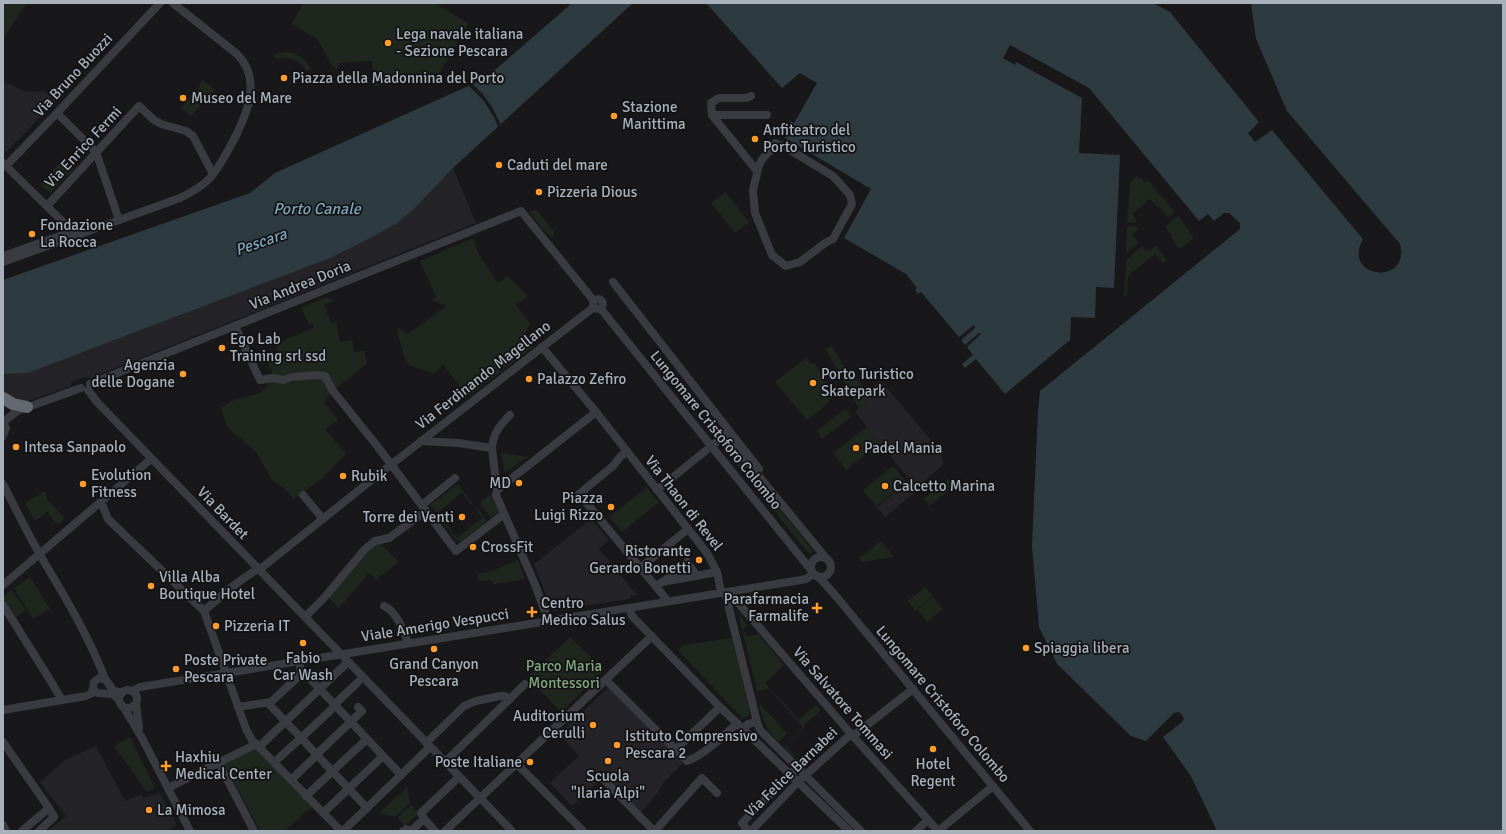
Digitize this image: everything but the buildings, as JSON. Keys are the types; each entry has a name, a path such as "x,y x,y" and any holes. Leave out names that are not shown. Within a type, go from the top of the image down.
{"highway":[{"path":"3,398 13,404 26,408"}],"street":[{"name":"Via Bruno Buozzi","path":"4,165 57,114 160,3"},
{"path":"3,256 119,220 180,198 204,184 213,174 239,130 249,103 250,74 245,64 237,54 173,3"},
{"path":"751,96 747,98 719,98 711,103 712,115 757,171"},
{"name":"Via Enrico Fermi","path":"47,206 139,106 154,120 161,124 186,131 192,136 213,174"},
{"path":"57,114 96,152 119,220"},
{"path":"712,115 767,115"},
{"path":"775,143 833,176 850,195 852,204 833,239 825,243 800,262 786,266 775,259 755,213 753,190 757,171 763,158 772,149 775,143"},
{"path":"4,165 47,206 73,234"},
{"name":"Lungomare Cristoforo Colombo","path":"521,211 596,306 814,573 835,595 1030,831"},
{"name":"Via Andrea Doria","path":"4,425 14,413 26,408 86,388 235,326 521,211"},
{"path":"3,262 73,234"},
{"path":"613,282 759,469"},
{"name":"Via Ferdinando Magellano","path":"204,611 238,582 264,566 390,465 596,306"},
{"path":"235,326 260,380 272,378 283,380 293,377 323,375 326,378 333,391 456,550 504,514"},
{"name":"Via Thaon di Revel","path":"542,347 596,412 707,553 726,592 757,722 764,735 805,776 852,830"},
{"name":"Via Bardet","path":"86,388 97,402 512,831"},
{"name":"Via Andrea Doria","path":"4,425 19,414 44,402"},
{"path":"497,490 596,412"},
{"path":"510,415 497,429 492,438 497,490 496,495 534,582 548,620"},
{"path":"3,436 4,425"},
{"path":"657,490 725,435 826,558 831,566 829,572 824,576 814,573 811,563 816,558 826,558"},
{"path":"421,441 458,443 492,450"},
{"name":"Via Thaon di Revel","path":"627,451 613,466 579,494 640,568"},
{"path":"3,585 151,458"},
{"path":"305,617 324,598 360,554 376,541 389,538 424,508 455,478"},
{"path":"3,484 40,554 77,618 99,662 105,679 120,697"},
{"path":"303,495 323,519"},
{"path":"101,502 108,519 204,611 248,734 260,743 306,796 342,831 401,775 464,706 476,701 500,696 506,697 509,700"},
{"path":"667,601 659,584 640,568 688,529"},
{"path":"659,584 687,562 697,576"},
{"name":"Via Thaon di Revel","path":"659,584 717,572"},
{"name":"Lungomare Cristoforo Colombo","path":"829,572 835,595"},
{"name":"Viale Amerigo Vespucci","path":"132,691 140,687 300,665 341,654 801,580 814,573"},
{"name":"Via Salvatore Tommasi","path":"726,592 733,597 852,735 938,831"},
{"path":"3,605 48,675 62,700"},
{"path":"384,606 391,610 405,632 408,643"},
{"path":"629,608 632,616 720,707 798,782 852,830"},
{"path":"445,831 652,636"},
{"path":"99,662 99,672 93,685 94,689 97,693 112,694 120,697"},
{"path":"168,788 218,762 260,743 285,722 348,662"},
{"path":"300,665 319,689 401,775"},
{"path":"268,704 301,674 300,665"},
{"path":"95,680 99,678 105,679"},
{"path":"606,680 687,762 694,759 737,723"},
{"path":"279,758 358,682"},
{"path":"445,762 525,684"},
{"path":"3,710 86,696 94,689"},
{"name":"Via Felice Barnabei","path":"797,768 742,823 749,831 798,782 852,735 913,689"},
{"path":"142,738 139,728 136,704 137,697 132,691 126,690 120,697 120,704 142,738 190,831"},
{"path":"238,707 263,703 268,704 367,808"},
{"path":"124,708 131,708 136,704"},
{"path":"295,776 362,711 358,707"},
{"path":"675,750 720,707"},
{"path":"744,729 748,724 757,722"},
{"path":"306,796 367,739"},
{"path":"3,742 54,817 38,831"},
{"path":"323,813 383,756"},
{"path":"218,762 254,831"},
{"path":"517,764 583,831"},
{"path":"435,831 421,815 459,777"},
{"path":"605,781 651,830 702,778 717,793"},
{"path":"938,831 993,786"},
{"path":"22,831 49,808"},
{"path":"403,831 407,829 411,831 424,819"},
{"path":"916,831 928,820"},
{"path":"3,825 6,831"}],"shaded area":[{"path":"3,81 26,92 44,91 56,101 6,152 3,149"},
{"path":"453,168 476,223 91,378 85,377 71,383 71,386 22,403 3,396 3,374 28,373 328,259 365,241 415,208"},
{"path":"881,381 941,452 943,465 916,488 917,491 885,517 877,507 910,480 855,412 867,403 869,397 866,392"},
{"path":"591,519 609,540 599,549 637,595 630,596 630,599 552,611 534,564"},
{"name":"Istituto Comprensivo Pescara 2","path":"609,687 683,763 664,782 657,794 641,812 605,775 572,806 550,783 579,756 559,734"},
{"path":"96,746 125,801 141,794 143,798 160,793 177,825 167,831 47,831 66,816 40,782 65,760"}],"green space":[{"path":"3,3 28,3 3,39"},
{"name":"Lega navale italiana - Sezione Pescara","path":"303,3 434,3 468,23 436,80 374,86 372,61 339,63 336,69 331,64 318,40 292,24"},
{"path":"284,52 293,53 300,56 311,69 306,71 301,64 294,59 277,59 273,55"},
{"path":"203,80 215,90 191,116 181,108 200,87 199,85"},
{"path":"63,159 74,169 50,193 40,184"},
{"path":"1137,175 1140,180 1142,178 1145,183 1148,180 1175,212 1168,218 1160,207 1158,208 1150,199 1132,214 1137,221 1135,223 1127,222 1130,183"},
{"path":"725,192 749,222 735,233 711,203"},
{"path":"537,210 554,232 554,238 547,234 529,212"},
{"path":"1178,216 1193,236 1192,240 1179,249 1165,227"},
{"path":"1127,226 1135,226 1139,229 1132,235 1139,243 1126,253"},
{"path":"473,238 479,255 482,257 481,258 498,283 508,276 528,296 516,305 530,323 522,339 533,347 467,397 443,364 434,374 409,365 403,354 397,329 403,330 407,335 446,306 431,300 436,297 420,261"},
{"path":"1157,245 1157,248 1167,260 1163,263 1155,254 1128,276 1127,295 1124,297 1126,260 1142,246 1146,251 1149,251"},
{"path":"326,297 334,301 324,304 331,323 336,321 340,342 352,340 354,352 364,351 367,363 335,390 325,372 278,377 273,375 268,362 279,352 276,348 286,339 314,328 312,323 309,324 301,308"},
{"path":"832,346 846,370 839,373 826,349"},
{"path":"807,357 810,364 814,362 833,395 826,405 807,420 775,382"},
{"path":"849,375 850,377 859,381 869,397 867,403 859,409 842,379"},
{"path":"316,377 324,380 330,394 325,403 338,420 325,429 346,453 324,477 294,499 286,490 272,480 256,452 228,428 221,408 231,401 261,393 271,381 288,383"},
{"path":"845,409 851,417 822,439 817,431"},
{"name":"Padel Mania","path":"867,427 880,443 846,470 833,453"},
{"path":"725,445 728,445 814,552 810,554 808,553 724,448"},
{"path":"501,453 528,457 505,473"},
{"name":"Calcetto Marina","path":"893,466 906,482 876,506 863,490"},
{"path":"949,479 954,486 929,506 923,499"},
{"path":"458,484 473,504 472,505 462,492 437,513 430,505"},
{"path":"647,487 659,502 622,532 609,517"},
{"path":"45,491 48,502 49,501 65,519 58,525 47,512 35,521 25,503"},
{"path":"491,494 499,512 491,518 481,505 481,502"},
{"path":"476,507 487,521 458,542 441,520 442,519 457,538 482,518 475,508"},
{"path":"881,541 894,557 862,562 859,558"},
{"path":"380,543 399,562 376,580 369,573 339,608 328,597 374,545"},
{"path":"518,560 525,579 494,584 491,580 479,581 477,574 489,572"},
{"path":"30,577 50,609 33,619 14,588"},
{"path":"925,587 933,596 915,611 908,601"},
{"path":"12,590 26,611 16,617 3,598 3,596"},
{"path":"933,597 943,609 927,622 917,610"},
{"path":"738,612 747,625 743,629 747,636 758,634 784,665 765,683 799,720 816,705 821,710 804,725 805,726 786,746 798,760 784,747 803,727 769,689 757,691"},
{"name":"Parco Maria Montessori","path":"570,637 604,670 561,712 528,677"},
{"path":"732,638 750,712 749,715 743,719 678,650 684,645"},
{"path":"760,704 787,733 779,742 768,730 759,706"},
{"path":"130,737 155,788 147,792 114,746"},
{"path":"255,749 312,807 285,831 260,831 224,764"},
{"path":"407,787 410,803 395,817 379,813"},
{"path":"411,805 419,813 405,826 397,818"}],"water":[{"name":"Porto Canale","path":"572,3 633,3 453,168 415,208 397,223 328,259 28,373 3,374 3,280 250,193 275,173 486,78"},
{"path":"706,3 1153,3 1170,12 1259,122 1248,133 1255,142 1272,130 1363,239 1359,252 1361,263 1368,269 1377,272 1387,271 1396,267 1401,257 1400,244 1287,111 1256,39 1251,3 1503,3 1503,831 1217,831 1191,776 1163,737 1182,722 1184,719 1182,715 1179,712 1174,713 1146,741 1131,736 1057,664 1039,627 1032,546 1040,391 1240,229 1240,223 1229,213 1224,213 1214,221 1208,214 1199,221 1089,88 1010,45 1003,58 1015,65 1016,62 1082,98 1079,153 1120,155 1114,288 1096,287 1095,318 1071,317 1070,340 1005,394 976,359 965,368 962,364 973,355 967,347 981,334 979,333 965,345 961,340 975,328 974,325 959,337 921,292 918,294 915,290 917,288 906,274 844,238 871,189 785,138 791,127 789,125 791,121 794,123 817,83 800,73 782,88"}],"pier":[{"path":"471,83 482,93 492,107 502,127 499,130 495,119 484,101 467,84"}],"place":[{"name":"Lega navale italiana - Sezione Pescara","path":"388,43"},
{"name":"Piazza della Madonnina del Porto","path":"284,78"},
{"name":"Museo del Mare","path":"183,98"},
{"name":"Stazione Marittima","path":"614,116"},
{"name":"Anfiteatro del Porto Turistico","path":"755,139"},
{"name":"Caduti del mare","path":"499,165"},
{"name":"Pizzeria Dious","path":"539,192"},
{"name":"Fondazione La Rocca","path":"32,234"},
{"name":"Ego Lab Training srl ssd","path":"222,348"},
{"name":"Agenzia delle Dogane","path":"183,374"},
{"name":"Palazzo Zefiro","path":"529,379"},
{"name":"Porto Turistico Skatepark","path":"813,383"},
{"name":"Intesa Sanpaolo","path":"16,447"},
{"name":"Padel Mania","path":"856,448"},
{"name":"Rubik","path":"343,476"},
{"name":"MD","path":"519,483"},
{"name":"Evolution Fitness","path":"83,484"},
{"name":"Calcetto Marina","path":"885,486"},
{"name":"Piazza Luigi Rizzo","path":"611,507"},
{"name":"Torre dei Venti","path":"462,517"},
{"name":"CrossFit","path":"473,547"},
{"name":"Ristorante Gerardo Bonetti","path":"699,560"},
{"name":"Villa Alba Boutique Hotel","path":"151,586"},
{"name":"Parafarmacia Farmalife","path":"817,608"},
{"name":"Centro Medico Salus","path":"532,612"},
{"name":"Pizzeria IT","path":"216,626"},
{"name":"Fabio Car Wash","path":"303,643"},
{"name":"Spiaggia libera","path":"1026,648"},
{"name":"Grand Canyon Pescara","path":"434,649"},
{"name":"Poste Private Pescara","path":"176,669"},
{"name":"Auditorium Cerulli","path":"593,725"},
{"name":"Istituto Comprensivo Pescara 2","path":"617,745"},
{"name":"Hotel Regent","path":"933,749"},
{"name":"Scuola \"Ilaria Alpi\"","path":"608,761"},
{"name":"Poste Italiane","path":"530,762"},
{"name":"Haxhiu Medical Center","path":"166,766"},
{"name":"La Mimosa","path":"149,810"}],"water label":[{"name":"Pescara","path":"261,242"}]}
